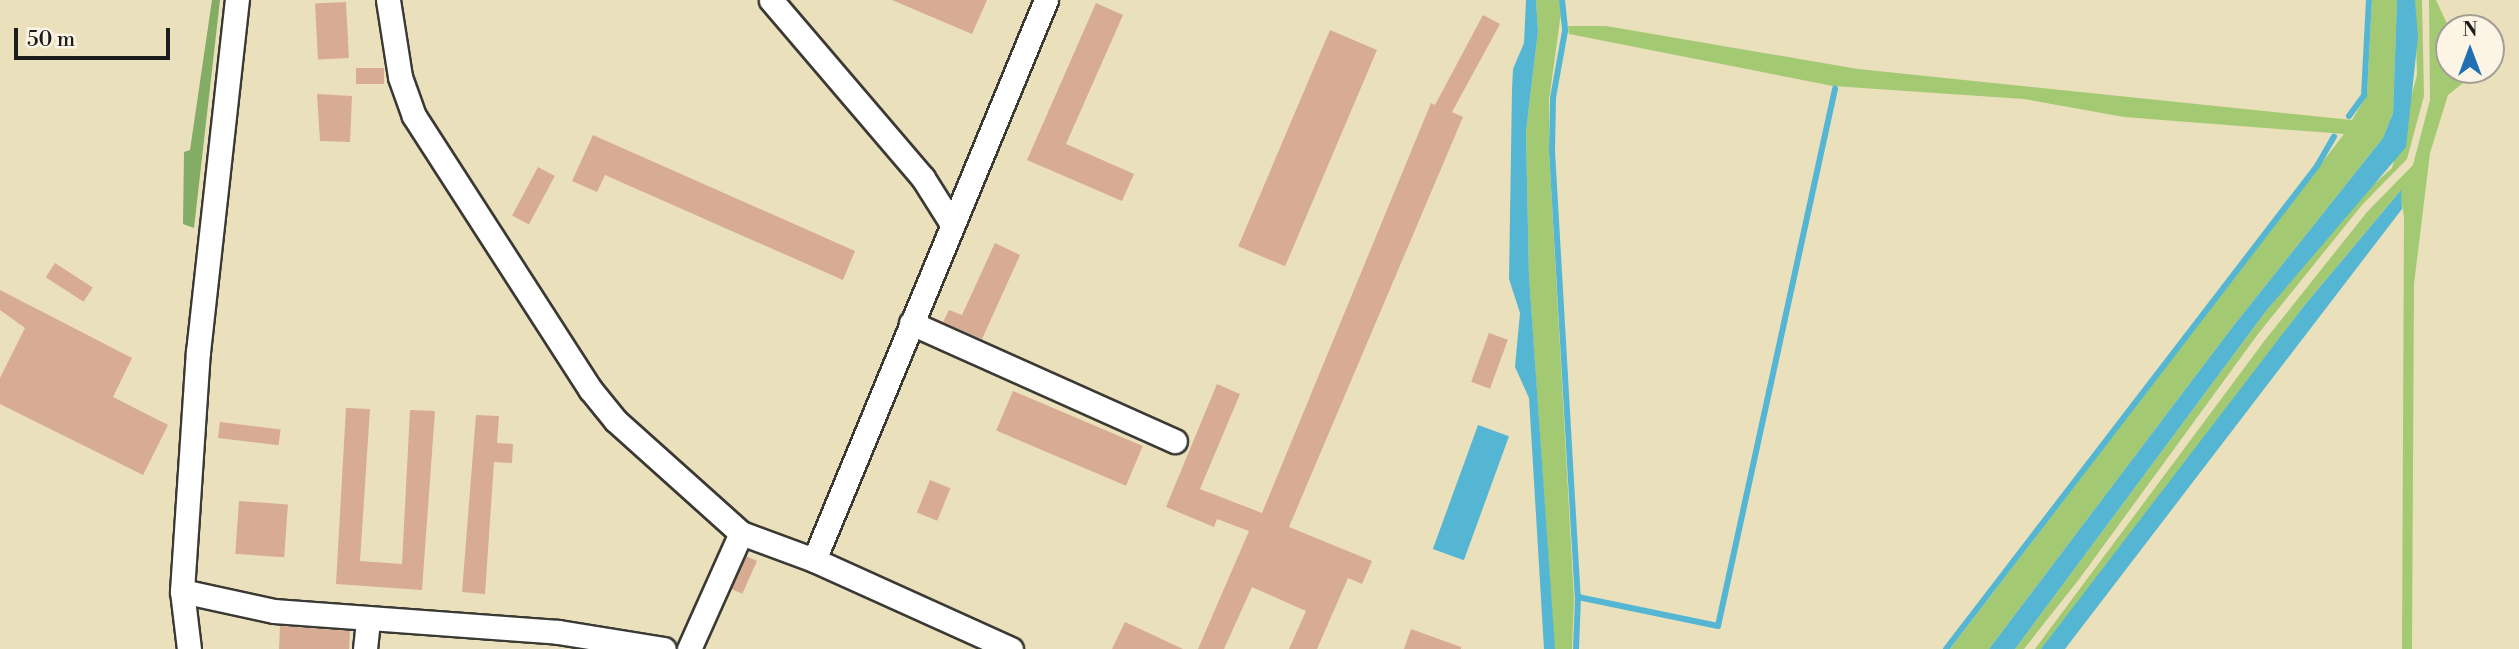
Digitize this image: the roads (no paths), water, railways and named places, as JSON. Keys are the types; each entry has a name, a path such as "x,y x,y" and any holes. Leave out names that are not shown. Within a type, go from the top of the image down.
{"street":[{"path":"189,649 182,591 198,352 237,0"},
{"path":"388,0 400,77 414,116 590,389 615,419 741,533 814,560 1011,649"},
{"path":"771,0 923,178 952,224"},
{"path":"814,560 1046,0"},
{"path":"911,323 1175,441"},
{"path":"689,649 741,533"},
{"path":"182,591 274,611 558,632 664,649"},
{"path":"365,649 368,618"}],"water":[{"path":"1526,0 1536,0 1538,31 1526,132 1529,276 1555,649 1544,649 1529,398 1515,367 1520,313 1509,279 1513,69 1524,43"},
{"path":"2397,0 2415,0 2418,37 2406,147 2266,311 2015,649 1989,649 2231,329 2383,138 2393,113"},
{"path":"2401,190 2402,209 2065,649 2041,649 2304,306"},
{"path":"1478,425 1509,436 1464,560 1433,549"}],"waterway":[{"path":"1562,0 1565,31 1553,98 1552,151 1578,597 1576,649"},
{"path":"2349,116 2364,95 2369,0"},
{"path":"1578,597 1718,626 1835,89"},
{"path":"1946,649 2317,166 2334,137"}]}
